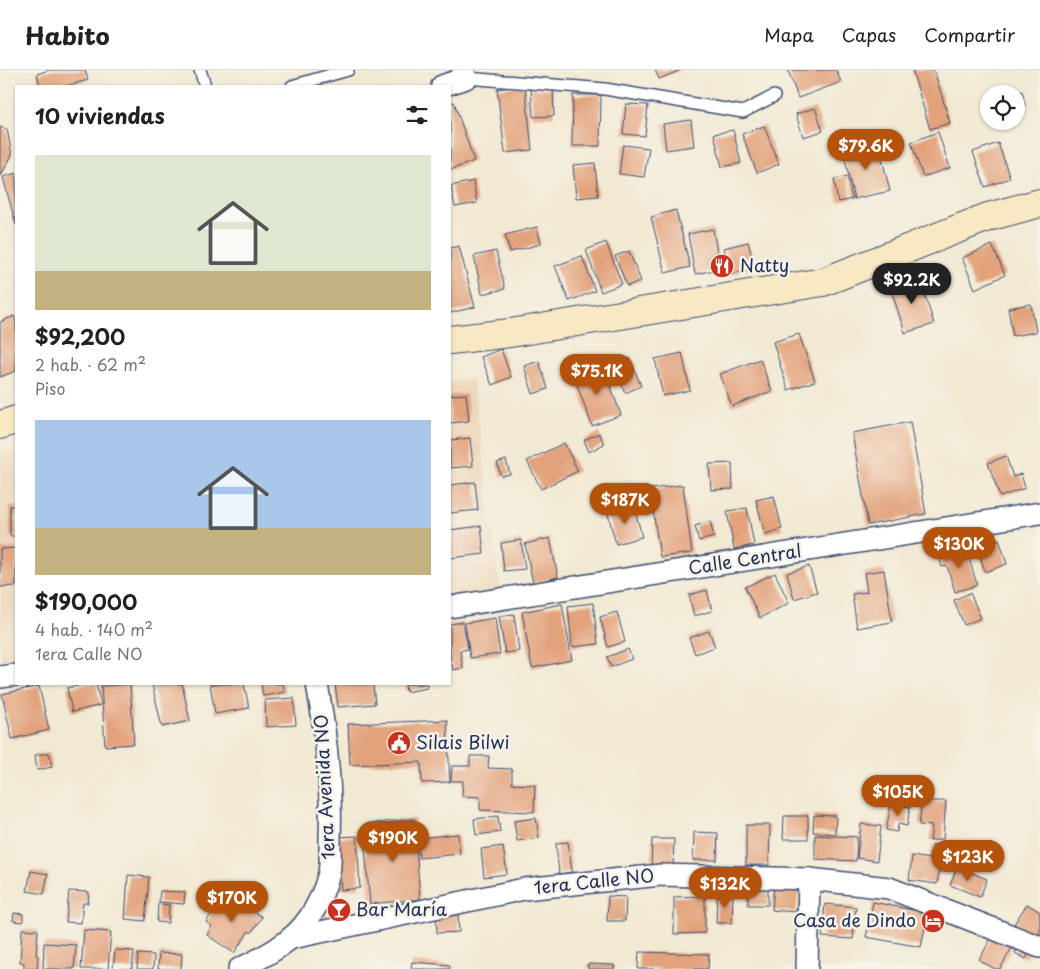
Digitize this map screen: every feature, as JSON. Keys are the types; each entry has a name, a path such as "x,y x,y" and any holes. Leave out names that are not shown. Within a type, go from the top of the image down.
{"main road":[{"path":"451,340 510,333 823,282 988,218 1040,202"},
{"path":"0,425 15,420"}],"street":[{"path":"444,85 465,74"},
{"name":"Calle Central","path":"451,608 1040,513"},
{"path":"0,677 15,675"},
{"name":"1era Avenida NO","path":"239,969 261,958 292,938 309,920 320,900 329,872 331,820 323,718 317,685"},
{"name":"1era Calle NO","path":"292,938 524,889 661,875 808,879 889,888 1040,947"},
{"path":"808,879 808,969"}],"lane":[{"path":"200,70 205,85"},
{"path":"296,85 348,70"},
{"path":"465,74 605,89 743,112 774,96"}],"shaded area":[{"path":"473,379 501,595 451,602 451,382"},
{"path":"15,451 15,658 0,661 0,455"}],"building":[{"path":"49,70 85,70 88,80 70,85 40,85 37,74"},
{"path":"655,70 681,70 659,79"},
{"path":"788,70 836,70 841,82 798,98"},
{"path":"912,70 934,70 950,123 930,129"},
{"path":"525,85 532,150 505,153 497,89"},
{"path":"553,88 554,116 533,117 531,89"},
{"path":"573,95 601,95 600,146 572,146"},
{"path":"454,102 474,161 451,170 451,103"},
{"path":"626,104 648,105 645,136 623,134"},
{"path":"815,108 823,131 803,137 796,114"},
{"path":"691,120 694,146 666,150 663,124"},
{"path":"764,126 779,164 757,173 742,134"},
{"path":"0,127 7,129 12,155 0,177"},
{"path":"733,130 741,163 722,167 714,134"},
{"path":"938,132 950,168 923,177 911,142"},
{"path":"878,142 890,191 854,199 843,150"},
{"path":"998,143 1010,178 985,187 973,152"},
{"path":"623,145 649,148 644,177 619,174"},
{"path":"595,163 598,196 576,198 573,165"},
{"path":"15,173 15,221 3,177"},
{"path":"847,176 852,199 838,202 834,179"},
{"path":"473,181 477,203 455,207 451,186"},
{"path":"676,210 690,267 665,273 651,217"},
{"path":"537,227 541,244 510,252 505,235"},
{"path":"713,229 720,269 695,274 688,234"},
{"path":"606,242 622,284 601,292 586,250"},
{"path":"748,242 755,267 731,274 724,248"},
{"path":"992,245 1005,275 975,289 962,258"},
{"path":"459,246 475,307 451,313 451,248"},
{"path":"496,251 505,289 482,294 474,256"},
{"path":"629,251 641,281 627,286 615,256"},
{"path":"582,256 595,291 569,301 555,266"},
{"path":"919,276 934,324 905,333 890,286"},
{"path":"1031,304 1036,332 1013,336 1008,308"},
{"path":"14,316 15,318 15,371 0,377 0,322"},
{"path":"799,334 815,381 788,390 773,342"},
{"path":"501,349 511,377 492,385 481,357"},
{"path":"682,353 690,390 663,396 655,359"},
{"path":"630,358 641,386 625,393 614,365"},
{"path":"760,359 772,391 732,406 720,374"},
{"path":"539,361 548,389 533,394 524,366"},
{"path":"603,366 621,415 592,426 574,376"},
{"path":"466,394 469,421 451,423 451,395"},
{"path":"910,422 926,514 868,525 852,433"},
{"path":"599,433 604,444 589,452 584,440"},
{"path":"470,438 473,466 451,468 451,440"},
{"path":"564,443 578,471 541,489 527,461"},
{"path":"1006,456 1013,477 1021,474 1025,488 1000,497 988,463"},
{"path":"506,460 510,474 501,476 497,463"},
{"path":"732,463 733,489 711,490 709,464"},
{"path":"475,482 478,510 451,513 451,485"},
{"path":"683,485 692,553 660,557 650,489"},
{"path":"774,496 782,529 765,534 756,500"},
{"path":"10,506 15,506 15,536 10,536"},
{"path":"634,506 642,537 616,544 608,514"},
{"path":"747,508 754,545 734,549 727,511"},
{"path":"710,521 714,537 699,541 695,526"},
{"path":"481,526 484,554 451,558 451,530"},
{"path":"550,538 558,577 533,583 525,544"},
{"path":"999,539 1007,564 985,572 977,546"},
{"path":"521,540 525,569 504,571 501,543"},
{"path":"15,548 15,586 0,587 0,549"},
{"path":"966,548 977,585 955,592 947,566 942,567 939,556"},
{"path":"809,566 817,592 794,599 787,573"},
{"path":"884,570 892,622 857,628 852,594 867,592 864,573"},
{"path":"775,573 789,603 760,618 745,587"},
{"path":"707,590 712,611 694,616 689,595"},
{"path":"970,593 981,618 964,625 954,600"},
{"path":"593,603 598,644 572,647 568,606"},
{"path":"562,604 572,660 532,668 522,612"},
{"path":"617,612 625,642 608,647 600,617"},
{"path":"514,614 519,651 505,653 499,616"},
{"path":"495,618 500,654 470,658 465,623"},
{"path":"463,622 468,649 460,651 463,668 453,670 451,659 451,624"},
{"path":"709,631 715,647 695,654 689,638"},
{"path":"628,649 632,659 611,667 607,657"},
{"path":"80,685 96,685 101,705 72,712 67,688"},
{"path":"130,685 134,744 105,746 101,686"},
{"path":"152,685 182,685 190,721 162,727"},
{"path":"210,685 244,685 249,708 215,714"},
{"path":"261,685 283,685 285,692 263,696"},
{"path":"335,685 373,685 375,704 338,707"},
{"path":"405,685 427,685 427,688 406,692"},
{"path":"39,686 49,730 12,739 2,694"},
{"path":"294,698 296,725 266,727 265,700"},
{"name":"Silais Bilwi","path":"447,720 450,782 422,783 421,762 350,765 348,724"},
{"path":"49,753 52,767 37,770 35,755"},
{"path":"470,756 489,756 488,768 512,769 512,784 535,785 534,812 480,810 480,797 462,796 463,781 451,781 452,766 470,766"},
{"path":"922,801 946,801 943,839 930,841 932,826 919,825"},
{"path":"891,804 910,807 907,826 898,824 897,832 886,830"},
{"path":"814,815 836,816 835,834 813,832"},
{"path":"498,816 500,832 476,835 474,819"},
{"path":"784,816 808,816 808,839 783,839"},
{"path":"536,818 539,838 517,841 514,821"},
{"path":"414,819 420,899 370,904 365,848 377,846 375,823"},
{"path":"861,824 881,826 877,861 857,858"},
{"path":"746,825 770,825 769,865 746,865"},
{"path":"694,832 718,833 717,860 693,860"},
{"path":"458,834 460,854 419,858 418,838"},
{"path":"815,835 857,837 856,861 815,859"},
{"path":"357,836 360,888 341,890 337,837"},
{"path":"652,839 674,839 673,869 651,868"},
{"path":"568,842 572,872 559,874 556,843"},
{"path":"933,844 943,846 937,884 909,880 912,856 930,859"},
{"path":"503,846 507,874 484,877 481,849"},
{"path":"957,867 987,879 980,897 950,885"},
{"path":"31,871 48,874 44,894 27,891"},
{"path":"128,875 149,877 145,921 125,919"},
{"path":"768,884 768,905 748,905 748,885"},
{"path":"774,885 799,887 796,912 772,910"},
{"path":"69,891 89,892 88,903 83,903 81,923 66,922"},
{"path":"160,891 185,892 184,904 159,902"},
{"path":"226,893 262,917 251,933 249,931 234,953 207,935 212,926 206,922"},
{"path":"717,895 733,895 732,923 716,923"},
{"path":"608,896 626,897 625,921 607,921"},
{"path":"705,896 705,933 674,934 674,897"},
{"path":"873,902 928,913 921,947 866,937"},
{"path":"158,904 169,905 168,923 157,922"},
{"path":"825,904 856,907 853,939 822,937"},
{"path":"1027,904 1040,912 1040,941 1014,924"},
{"path":"458,910 459,932 437,933 436,911"},
{"path":"14,913 23,914 23,922 13,921"},
{"path":"22,929 38,930 37,969 24,969 24,963 20,962"},
{"path":"84,930 111,932 108,969 81,969"},
{"path":"994,933 1014,944 1000,969 995,969 979,960"},
{"path":"1021,942 1032,948 1026,959 1015,953"},
{"path":"44,943 76,945 74,969 43,969"},
{"path":"115,950 134,951 132,969 113,969"},
{"path":"639,952 709,954 708,969 638,969"},
{"path":"159,953 182,954 181,969 158,969"},
{"path":"138,954 154,955 153,969 137,969"},
{"path":"412,962 450,965 450,969 411,969"},
{"path":"588,964 614,965 614,969 588,969"}],"place":[{"name":"Natty","path":"722,266"},
{"name":"Silais Bilwi","path":"399,743"},
{"name":"Bar María","path":"339,910"},
{"name":"Casa de Dindo","path":"933,921"}]}
